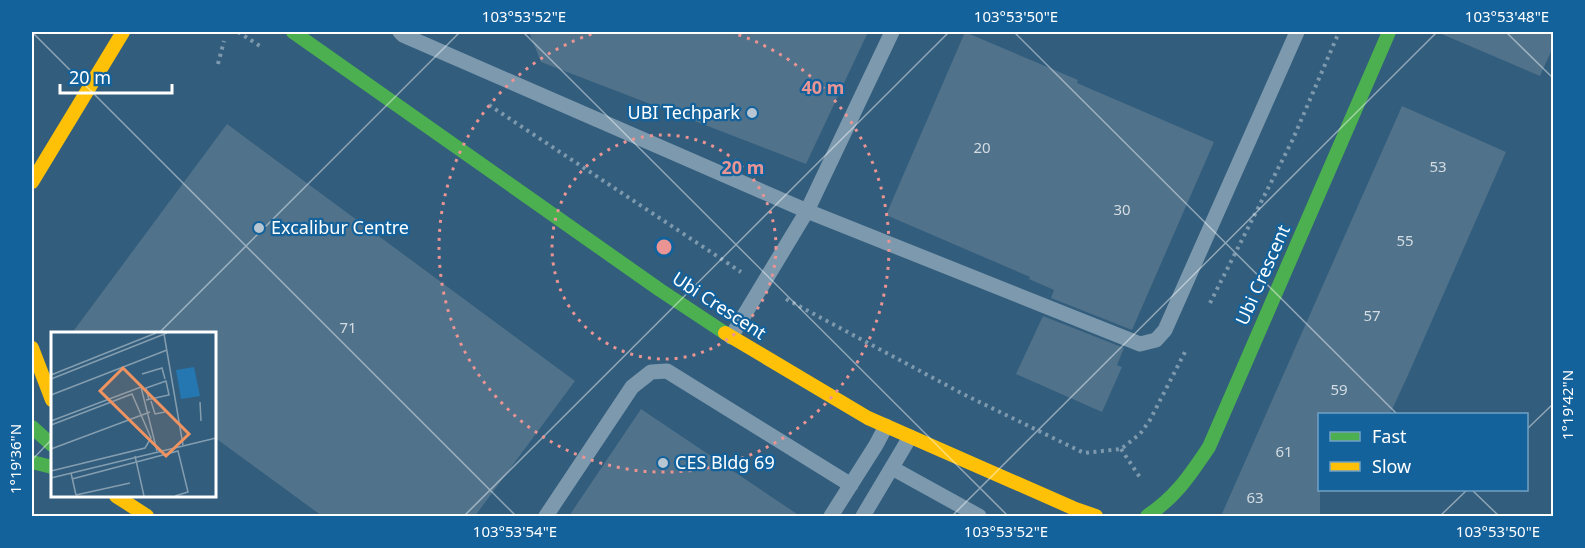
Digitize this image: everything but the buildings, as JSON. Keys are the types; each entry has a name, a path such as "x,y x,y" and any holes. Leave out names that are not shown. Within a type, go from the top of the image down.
{"street":[{"path":"32,182 123,32"},
{"name":"Ubi Crescent","path":"293,32 660,290 731,336 868,418 1096,516"},
{"name":"Ubi Crescent","path":"1147,516 1161,508 1180,491 1209,447 1389,32"},
{"path":"32,348 51,397"},
{"path":"32,427 51,444"},
{"path":"32,462 51,468"},
{"path":"119,497 147,516"}],"lane":[{"path":"400,32 807,211 1140,344 1156,340 1165,330 1297,32"},
{"path":"731,336 807,211 892,32"},
{"path":"546,516 632,387 651,372 667,371 851,485"},
{"path":"831,516 886,426"},
{"path":"863,516 910,437"},
{"path":"892,468 979,516"}],"path":[{"path":"218,64 224,41"}],"traffic: fast":[{"path":"293,32 660,290 725,333"},
{"path":"1147,516 1174,493 1209,447 1389,32"},
{"path":"32,427 51,444"},
{"path":"32,462 51,467"}],"traffic: slow":[{"path":"32,182 123,32"},
{"path":"725,333 868,418 1096,516"},
{"path":"32,348 51,397"},
{"path":"118,497 147,516"}],"place":[{"name":"UBI Techpark","path":"752,113"},
{"name":"Excalibur Centre","path":"259,228"},
{"name":"CES Bldg 69","path":"663,463"}]}
